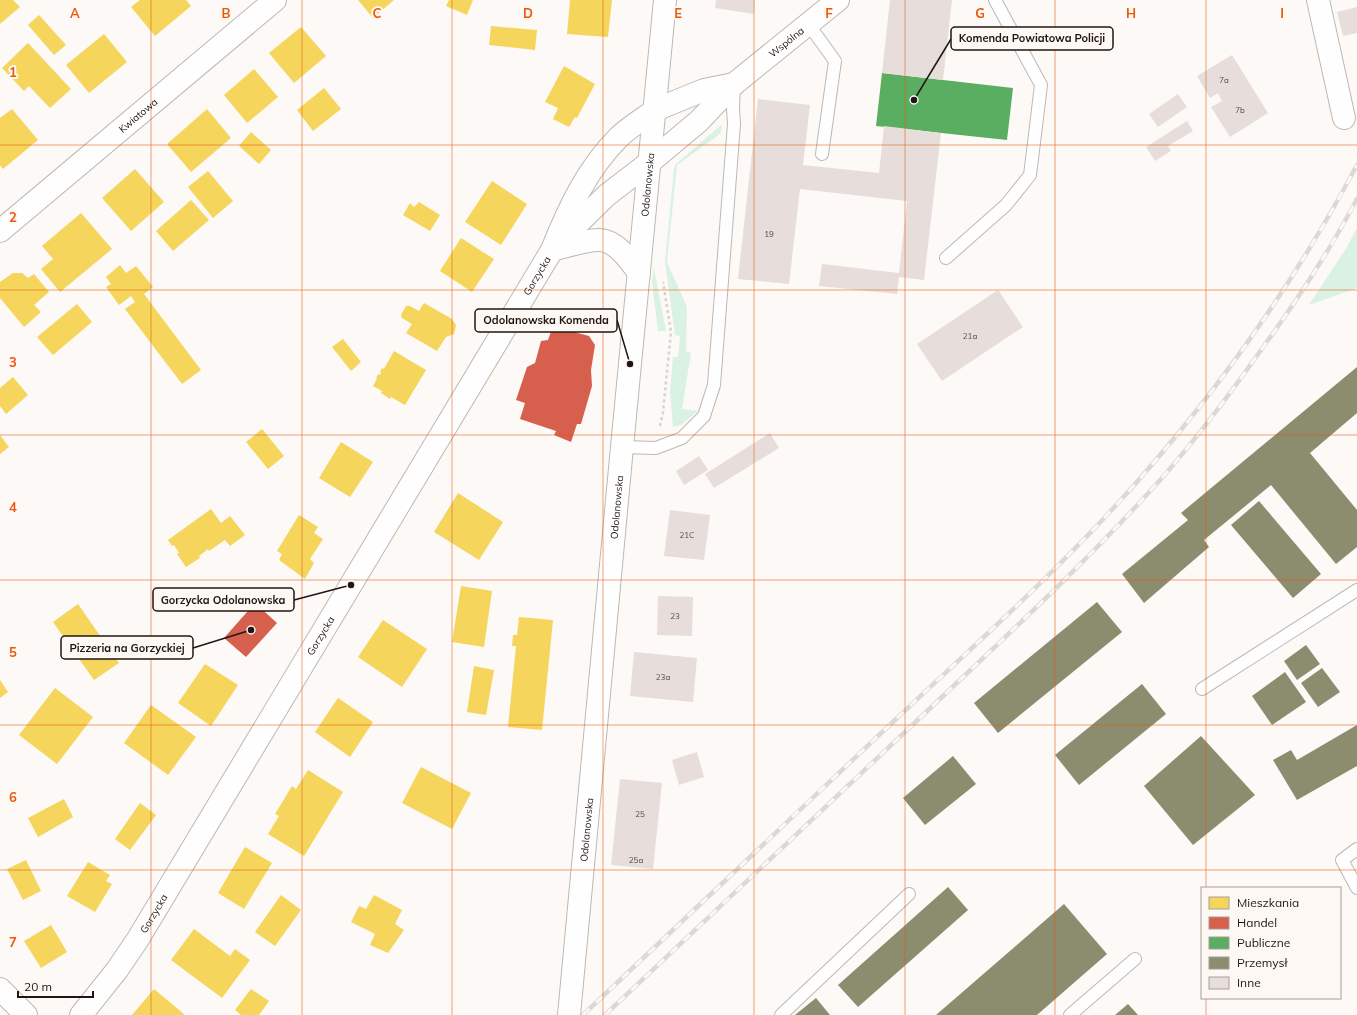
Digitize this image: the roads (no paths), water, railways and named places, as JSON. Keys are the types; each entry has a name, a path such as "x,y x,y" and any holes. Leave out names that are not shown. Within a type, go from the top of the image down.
{"street":[{"name":"Kwiatowa","path":"3,224 275,0"},
{"name":"Odolanowska","path":"569,1015 665,0"},
{"name":"Wspólna","path":"650,162 699,121 734,84 838,0"},
{"path":"1318,0 1344,118"},
{"name":"Wspólna","path":"655,110 704,90 734,84"},
{"name":"Gorzycka","path":"81,1015 117,970 138,939 552,250 560,229 586,178 602,156 619,137 655,110"},
{"name":"Gorzycka","path":"552,250 607,195 650,162"},
{"path":"552,250 582,242 600,240 615,246 627,257 639,273"},
{"path":"0,989 26,1015"}],"lane":[{"path":"946,258 1006,205 1030,174 1041,85 995,0"},
{"path":"809,24 835,61 822,154"},
{"path":"622,448 656,448 682,438 704,416 714,385 734,124 734,84"},
{"path":"1202,689 1357,590"},
{"path":"1357,849 1342,860 1357,888"},
{"path":"781,1015 909,894"},
{"path":"1070,1015 1135,959"}],"railway":[{"path":"583,1015 1057,567 1108,514 1179,432 1244,347 1303,258 1357,165"},
{"path":"605,1015 1075,570 1133,510 1161,479 1213,416 1287,314 1312,276 1357,199"}],"place":[{"name":"Komenda Powiatowa Policji","path":"914,100"},
{"name":"Odolanowska Komenda","path":"630,364"},
{"name":"Gorzycka Odolanowska","path":"351,585"},
{"name":"Pizzeria na Gorzyckiej","path":"251,630"}]}
